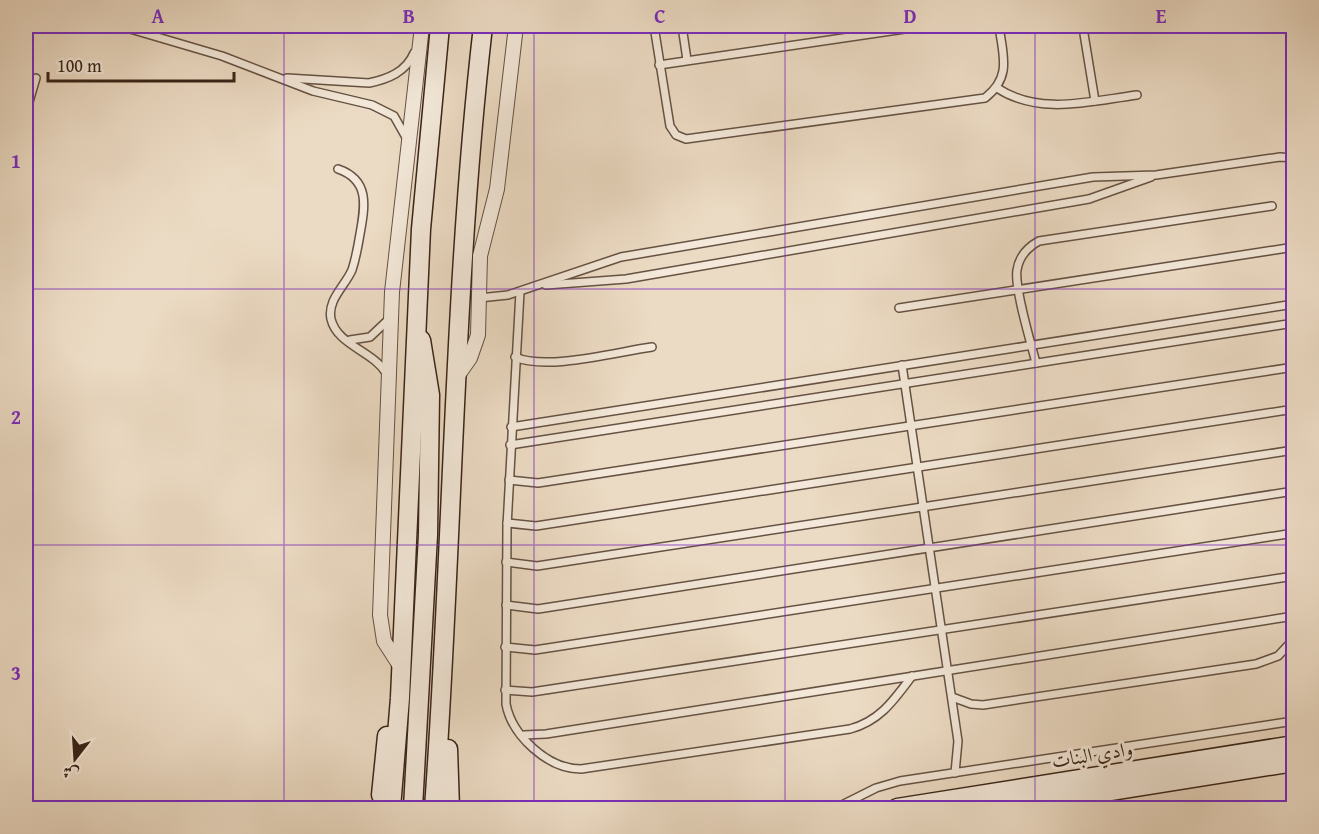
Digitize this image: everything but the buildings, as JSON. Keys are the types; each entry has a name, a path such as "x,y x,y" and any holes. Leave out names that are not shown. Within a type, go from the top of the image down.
{"main road":[{"path":"391,808 402,669 416,324 440,26"},
{"path":"434,808 441,718 455,380 468,182 483,26"},
{"path":"413,808 425,617 430,395 426,359 416,324"},
{"path":"380,808 385,742 400,698"},
{"path":"441,718 449,762 450,808"},
{"name":"وادي البنات","path":"897,808 1293,745"},
{"name":"وادي البنات","path":"1004,808 1293,762"}],"street":[{"path":"455,380 475,347 479,325 480,256 497,189 517,26"},
{"path":"402,669 384,641 380,615 392,311 422,32"}],"lane":[{"path":"120,26 282,78 313,91 372,105 388,112 401,126 409,150"},
{"path":"654,26 670,126 676,135 686,139 985,98 997,88 1004,74 999,26"},
{"path":"682,26 687,60"},
{"path":"659,65 925,26"},
{"path":"282,78 369,83 382,81 411,62 422,32"},
{"path":"1084,34 1095,101"},
{"path":"26,112 36,78"},
{"path":"997,88 1016,99 1037,105 1137,95"},
{"path":"480,298 499,297 520,292 621,257 1085,178 1156,175 1280,157 1293,158"},
{"path":"338,169 350,174 359,183 365,201 351,271 331,305 332,322 335,329 378,361 386,373 390,387"},
{"path":"538,285 626,279 1077,201 1104,195 1156,175"},
{"path":"1036,363 1016,276 1020,262 1028,250 1039,241 1272,206"},
{"path":"899,309 1293,247"},
{"path":"520,292 508,480 505,690 507,710 524,735 546,760 560,767 574,769 850,729 879,716 891,705 912,676"},
{"path":"511,427 1293,304"},
{"path":"348,340 363,340 377,333 386,324 392,311"},
{"path":"510,445 1293,323"},
{"path":"515,357 543,363 652,347"},
{"path":"902,365 959,747 955,773"},
{"path":"508,480 538,483 1293,367"},
{"path":"507,523 536,526 1293,409"},
{"path":"506,562 537,566 1293,450"},
{"path":"506,604 538,609 1293,491"},
{"path":"505,647 535,650 1293,533"},
{"path":"505,690 532,692 1293,576"},
{"path":"524,735 546,734 1293,616"},
{"path":"952,697 983,705 1257,664 1278,656 1293,639"},
{"path":"836,808 888,784 1293,721"}]}
